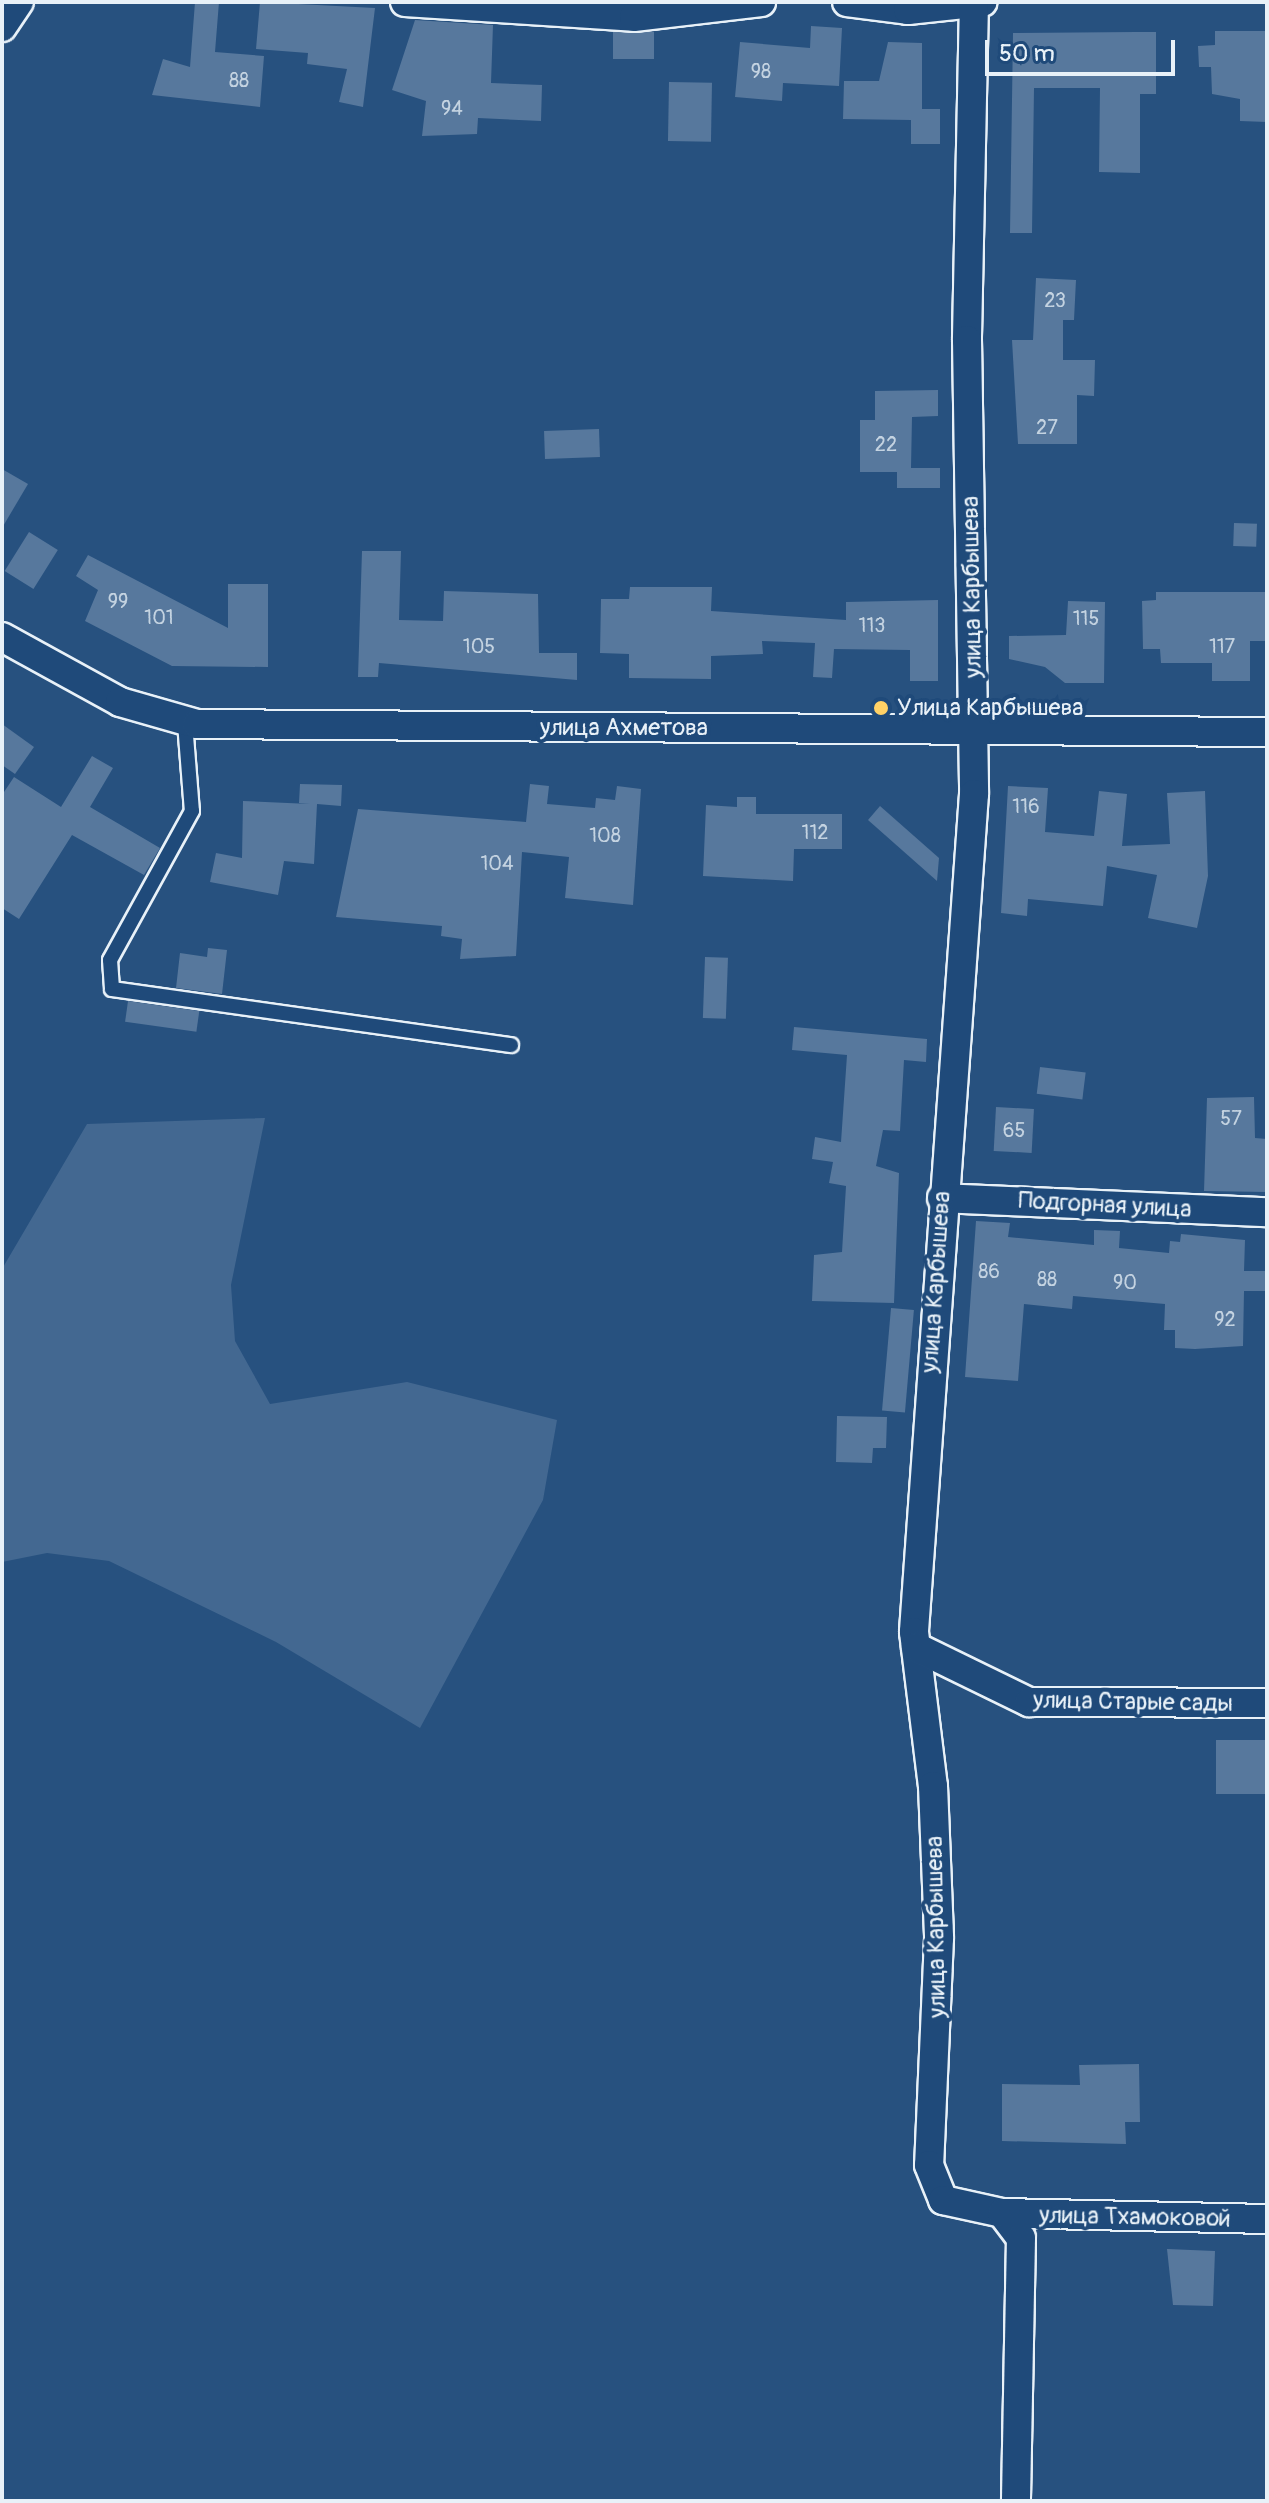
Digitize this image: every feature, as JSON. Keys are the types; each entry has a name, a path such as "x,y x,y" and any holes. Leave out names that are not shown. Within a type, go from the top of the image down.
{"street":[{"path":"2,27 19,2"},
{"path":"405,2 634,17 761,2"},
{"path":"847,2 908,10 983,2"},
{"name":"улица Карбышева","path":"974,2 967,340 974,730 916,1647 937,1866 931,2178 951,2205 1002,2213"},
{"name":"улица Ахметова","path":"2,637 120,702 185,723 1267,732"},
{"name":"Подгорная улица","path":"942,1198 1267,1212"},
{"name":"улица Старые сады","path":"916,1647 1029,1702 1267,1703"},
{"path":"1002,2213 1022,2246 1016,2501"},
{"name":"улица Тхамоковой","path":"1002,2213 1267,2219"}],"lane":[{"path":"185,723 192,811 110,960 112,989 511,1045"}],"shaded area":[{"path":"265,1118 231,1285 235,1341 270,1404 407,1382 557,1420 543,1500 420,1728 276,1642 109,1561 47,1553 2,1562 2,1269 87,1124"}],"building":[{"path":"195,2 219,2 215,52 264,56 260,107 152,95 163,59 190,67"},
{"path":"260,2 375,8 363,107 339,102 347,69 307,64 308,53 256,49"},
{"path":"415,20 493,25 491,83 542,85 541,121 478,118 477,134 422,136 426,101 392,90"},
{"path":"811,26 842,28 839,86 783,83 782,101 735,97 740,42 810,48"},
{"path":"1215,31 1267,31 1267,122 1240,121 1240,99 1212,94 1211,67 1199,67 1198,46 1215,45"},
{"path":"613,32 654,32 654,59 613,59"},
{"path":"1156,32 1156,94 1140,94 1140,173 1099,172 1100,88 1034,88 1032,233 1010,233 1013,33"},
{"path":"888,42 922,43 922,109 940,109 940,144 911,144 911,120 843,119 844,81 879,81"},
{"path":"669,82 712,83 711,142 668,141"},
{"path":"1036,278 1076,280 1074,320 1063,320 1063,360 1095,360 1094,396 1077,395 1077,444 1018,444 1012,340 1033,340"},
{"path":"938,390 938,416 912,417 911,468 940,468 940,488 897,488 897,472 860,472 860,420 875,420 875,391"},
{"path":"599,429 600,457 545,459 544,431"},
{"path":"2,469 28,484 2,528"},
{"path":"1234,523 1257,524 1256,547 1233,546"},
{"path":"29,532 58,550 33,589 5,571"},
{"path":"362,551 401,551 399,620 443,621 444,591 538,594 539,653 577,653 577,680 379,663 378,677 358,677"},
{"path":"88,555 228,628 228,584 268,584 268,667 172,666 85,621 98,590 76,576"},
{"path":"630,587 712,587 711,611 846,620 846,602 938,600 938,681 910,681 910,650 834,649 832,678 813,677 815,643 762,641 763,654 711,656 711,679 629,678 629,654 600,653 601,599 629,599"},
{"path":"1156,592 1267,592 1266,641 1250,641 1250,681 1212,681 1212,663 1161,663 1160,649 1143,649 1142,601 1156,600"},
{"path":"1068,601 1105,602 1104,683 1065,683 1045,667 1009,659 1009,636 1066,635"},
{"path":"2,724 34,747 15,774 2,765"},
{"path":"92,756 113,768 90,807 160,848 144,875 72,835 19,919 2,908 2,795 14,777 61,807"},
{"path":"300,784 342,785 341,806 317,804 314,864 284,861 278,895 210,882 216,853 242,858 243,801 310,804 299,803"},
{"path":"530,784 549,786 547,804 595,808 596,798 615,800 617,786 641,789 633,905 565,898 569,857 522,852 516,956 460,959 462,939 441,936 442,926 336,917 358,809 526,822"},
{"path":"1008,786 1048,788 1045,832 1094,836 1099,791 1127,794 1122,846 1170,844 1167,793 1205,791 1208,876 1197,928 1148,918 1157,875 1107,866 1103,906 1028,899 1027,916 1001,913"},
{"path":"737,797 756,797 756,814 842,814 842,849 794,849 793,881 703,876 706,805 737,807"},
{"path":"880,806 939,858 937,881 868,820"},
{"path":"208,948 227,950 222,994 176,988 180,953 207,957"},
{"path":"705,957 728,958 726,1019 703,1018"},
{"path":"128,1001 199,1011 196,1032 125,1022"},
{"path":"794,1027 927,1039 926,1062 904,1060 900,1131 883,1130 876,1166 899,1173 894,1303 812,1301 814,1255 842,1252 846,1186 829,1183 833,1162 812,1159 815,1137 841,1142 847,1055 792,1050"},
{"path":"1040,1067 1086,1073 1082,1099 1037,1094"},
{"path":"1254,1097 1255,1138 1267,1139 1267,1192 1204,1191 1207,1098"},
{"path":"996,1107 1034,1109 1032,1153 994,1151"},
{"path":"976,1221 1010,1223 1008,1237 1094,1245 1094,1230 1120,1231 1119,1248 1169,1253 1170,1241 1180,1242 1181,1234 1245,1240 1244,1271 1267,1271 1267,1291 1244,1291 1243,1346 1195,1349 1175,1348 1175,1330 1164,1330 1165,1304 1073,1296 1072,1309 1024,1304 1018,1381 965,1377"},
{"path":"891,1308 914,1310 905,1413 882,1411"},
{"path":"837,1416 887,1417 886,1448 873,1448 872,1463 836,1462"},
{"path":"1216,1740 1267,1740 1267,1794 1216,1794"},
{"path":"1139,2064 1140,2122 1125,2122 1126,2144 1002,2141 1002,2084 1080,2085 1079,2065"},
{"path":"1167,2249 1215,2251 1213,2306 1173,2305"}],"place":[{"name":"Улица Карбышева","path":"881,708"}]}
